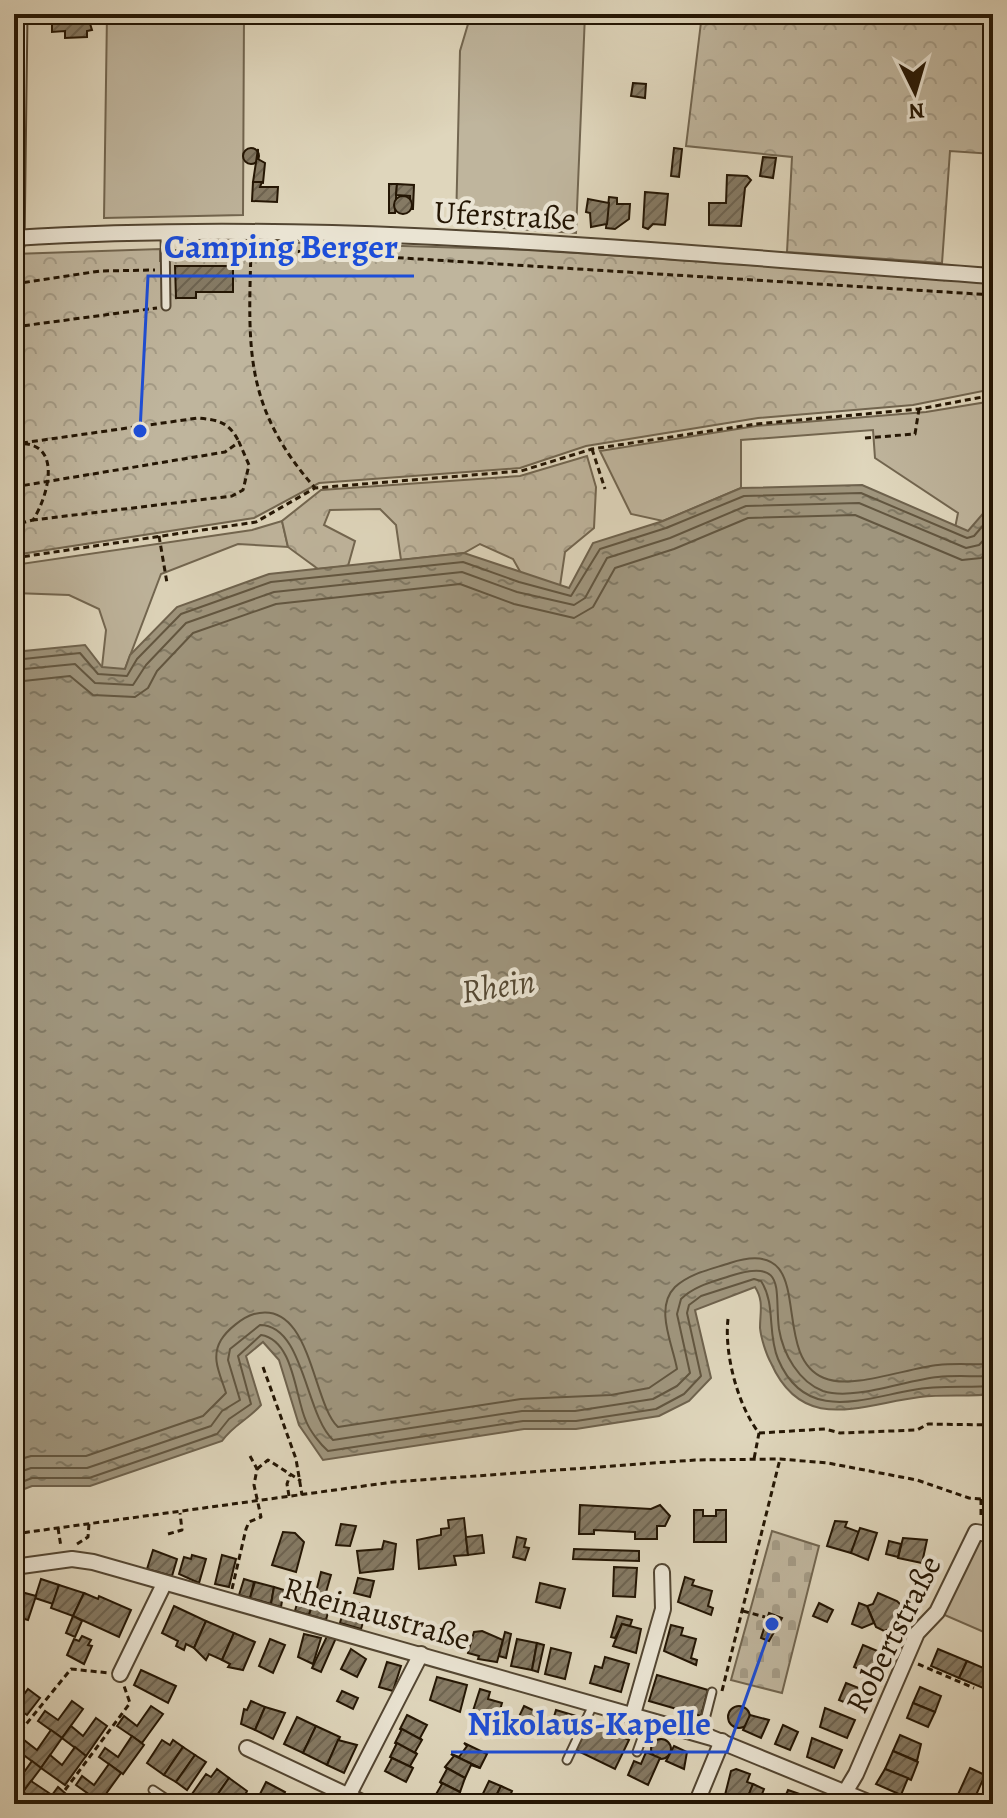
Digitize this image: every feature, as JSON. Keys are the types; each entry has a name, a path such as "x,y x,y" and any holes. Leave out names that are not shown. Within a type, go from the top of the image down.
{"street":[{"name":"Uferstraße","path":"18,241 165,232 534,243 993,276"},
{"path":"976,1532 993,1535"},
{"name":"Robertstraße","path":"840,1798 856,1774 917,1633 937,1612 976,1532"},
{"name":"Rheinaustraße","path":"14,1567 72,1559 229,1600 722,1741 840,1798 873,1804"},
{"path":"633,1714 663,1609 662,1572"},
{"path":"120,1674 164,1584"},
{"path":"346,1800 421,1654"},
{"path":"696,1804 722,1741"},
{"path":"247,1748 346,1800 366,1804"}],"lane":[{"path":"18,241 23,14"},
{"path":"165,232 166,306"},
{"path":"701,1735 712,1692"},
{"path":"567,1760 594,1703"},
{"path":"637,1752 649,1719"},
{"path":"153,1790 174,1804"}],"path":[{"path":"221,247 993,295"},
{"path":"251,251 250,359 266,415 288,457 315,488"},
{"path":"14,284 100,271 166,269"},
{"path":"14,327 166,306"},
{"path":"14,558 256,522 315,488 521,471 592,449 756,424 919,409 993,395"},
{"path":"865,438 915,434 919,409"},
{"path":"14,444 198,418 221,420 233,430 249,465 248,480 243,490 232,496 33,520 14,525"},
{"path":"14,487 225,452 239,442"},
{"path":"22,443 34,448 50,470 45,502 33,520"},
{"path":"592,449 605,489"},
{"path":"159,536 167,583"},
{"path":"728,1319 729,1352 746,1411 759,1433 754,1459"},
{"path":"263,1367 301,1481 302,1495"},
{"path":"986,1409 986,1426"},
{"path":"759,1433 825,1429 840,1433 917,1430 928,1424 993,1425"},
{"path":"229,1600 249,1522 261,1517 254,1485 257,1469 250,1456"},
{"path":"14,1534 393,1482 754,1459 780,1459 872,1470 981,1499 993,1494"},
{"path":"721,1697 780,1459"},
{"path":"257,1469 268,1460 301,1481"},
{"path":"289,1496 287,1484 290,1475"},
{"path":"976,1532 981,1524 981,1499"},
{"path":"168,1534 182,1530 179,1511"},
{"path":"58,1528 61,1547 81,1544 88,1537 89,1524"},
{"path":"743,1611 765,1617"},
{"path":"917,1664 974,1688"},
{"path":"14,1739 71,1669 120,1674 130,1703 65,1790"}],"green space":[{"path":"107,14 244,14 243,215 104,218"},
{"path":"471,14 585,14 576,233 456,225 460,51"},
{"path":"702,14 993,14 993,154 950,151 942,263 787,252 792,157 686,146"},
{"path":"240,241 536,250 993,282 993,389 913,405 758,418 586,446 520,468 319,483 254,518 14,555 14,254 160,249 160,261 175,261 176,250 240,253"},
{"path":"993,401 993,481 987,485 982,535 954,533 958,513 875,458 873,430 741,440 741,488 663,521 631,514 600,451 756,426 926,412"},
{"path":"587,456 596,487 594,528 565,552 560,586 522,575 513,559 480,544 464,553 401,560 396,525 380,509 330,510 324,525 355,541 348,566 318,569 288,547 282,521 321,490 520,476"},
{"path":"282,521 288,547 238,544 161,574 125,669 116,730 102,667 106,630 99,609 69,595 14,593 14,565 252,530"},
{"path":"772,1531 819,1546 782,1693 731,1680"},
{"path":"993,1540 993,1636 940,1613 978,1541"}],"water":[{"name":"Rhein","path":"862,485 968,531 993,502 993,1394 920,1397 836,1410 800,1400 784,1385 767,1355 760,1328 761,1302 755,1287 695,1310 711,1378 689,1401 659,1416 576,1429 524,1429 323,1460 299,1425 279,1360 263,1342 246,1356 261,1405 222,1441 90,1486 32,1486 14,1493 14,652 85,645 102,667 125,669 130,655 177,607 269,574 464,553 569,588 593,543 663,521 741,488"}],"building":[{"path":"87,14 92,30 87,31 87,37 65,38 65,31 52,32 52,15"},
{"path":"633,83 646,84 645,98 631,96"},
{"path":"251,148 259,156 251,164 243,156"},
{"path":"674,148 682,149 679,177 671,176"},
{"path":"258,149 258,159 265,163 263,183 253,182"},
{"path":"763,157 776,158 773,178 760,176"},
{"path":"727,175 747,176 751,180 745,188 741,226 709,225 709,203 726,203"},
{"path":"253,182 262,182 260,187 278,187 277,202 252,201"},
{"path":"389,184 397,184 395,213 389,213"},
{"path":"397,184 414,185 413,209 410,209 410,196 396,195"},
{"path":"645,192 668,194 665,225 653,224 648,229 643,227"},
{"path":"399,196 407,196 412,205 410,212 399,214 394,209 394,201"},
{"path":"609,197 617,198 617,204 630,204 629,219 615,229 606,228"},
{"path":"588,199 609,203 607,224 591,227 590,213 586,212"},
{"path":"986,221 993,221 993,247 984,242"},
{"path":"175,266 233,266 233,292 196,292 196,298 176,298"},
{"path":"580,1505 651,1509 660,1505 670,1516 665,1526 657,1526 657,1539 635,1539 635,1532 594,1530 594,1534 579,1534"},
{"path":"694,1510 703,1510 703,1516 716,1516 716,1510 726,1510 726,1542 694,1542"},
{"path":"464,1518 468,1555 454,1556 456,1565 419,1569 417,1540 441,1535 441,1529 449,1528 448,1520"},
{"path":"835,1521 847,1522 845,1527 859,1532 851,1553 827,1546"},
{"path":"341,1524 356,1526 350,1546 336,1545"},
{"path":"860,1528 877,1533 868,1560 851,1553"},
{"path":"283,1532 295,1533 304,1542 296,1572 272,1565"},
{"path":"482,1535 484,1553 468,1555 466,1537"},
{"path":"517,1537 526,1539 524,1547 529,1548 525,1560 513,1557"},
{"path":"903,1538 927,1540 922,1563 898,1558"},
{"path":"384,1541 396,1544 393,1569 360,1573 357,1551 382,1549"},
{"path":"889,1541 901,1544 898,1557 886,1554"},
{"path":"574,1549 639,1551 639,1561 573,1559"},
{"path":"153,1550 177,1559 172,1576 147,1569"},
{"path":"192,1555 206,1559 199,1583 179,1574 184,1557 191,1559"},
{"path":"222,1555 236,1559 229,1587 215,1584"},
{"path":"614,1567 637,1568 635,1597 613,1596"},
{"path":"321,1572 331,1575 324,1599 315,1596"},
{"path":"685,1577 694,1580 692,1585 712,1591 708,1606 713,1608 711,1615 678,1602"},
{"path":"358,1578 374,1581 370,1597 354,1593"},
{"path":"41,1579 59,1585 53,1604 35,1598"},
{"path":"244,1579 254,1582 250,1598 239,1595"},
{"path":"255,1582 274,1587 271,1604 250,1598"},
{"path":"540,1583 565,1589 560,1608 536,1602"},
{"path":"59,1585 84,1593 73,1616 51,1608"},
{"path":"274,1587 284,1590 281,1607 271,1604"},
{"path":"14,1590 36,1596 28,1620 14,1616"},
{"path":"300,1592 315,1596 309,1615 295,1611"},
{"path":"84,1593 131,1610 119,1637 73,1616"},
{"path":"878,1593 903,1607 900,1625 884,1631 876,1627 867,1606 873,1604"},
{"path":"315,1596 331,1601 326,1620 309,1615"},
{"path":"346,1600 368,1606 361,1629 340,1623"},
{"path":"819,1603 833,1610 827,1622 813,1616"},
{"path":"859,1603 867,1606 874,1623 862,1628 852,1624"},
{"path":"174,1606 206,1621 194,1648 186,1644 184,1650 176,1646 178,1641 162,1633"},
{"path":"769,1613 782,1618 769,1641 761,1638"},
{"path":"73,1616 82,1621 75,1637 66,1633"},
{"path":"617,1616 632,1620 630,1626 622,1624 615,1638 611,1637"},
{"path":"206,1621 234,1633 222,1660 209,1654 206,1660 194,1648"},
{"path":"622,1624 641,1629 636,1653 613,1646"},
{"path":"671,1625 683,1628 681,1635 696,1639 691,1658 697,1660 696,1665 664,1651"},
{"path":"482,1631 503,1640 497,1662 478,1659 479,1656 468,1653 474,1632"},
{"path":"505,1632 511,1634 506,1658 499,1656"},
{"path":"234,1633 255,1642 243,1670 228,1667 230,1664 222,1660"},
{"path":"304,1634 321,1638 313,1664 298,1657"},
{"path":"328,1634 336,1638 321,1672 312,1668"},
{"path":"82,1636 91,1640 88,1645 92,1646 84,1664 67,1655 74,1639 79,1641"},
{"path":"270,1639 285,1645 273,1673 259,1666"},
{"path":"517,1639 537,1643 532,1670 511,1666"},
{"path":"537,1643 544,1645 538,1672 532,1670"},
{"path":"863,1645 887,1655 875,1676 854,1667"},
{"path":"551,1648 571,1653 565,1679 545,1674"},
{"path":"351,1649 366,1659 357,1677 341,1669"},
{"path":"938,1649 967,1661 959,1678 931,1666"},
{"path":"605,1657 629,1664 621,1692 590,1683 595,1666 602,1668"},
{"path":"967,1661 993,1672 988,1690 959,1678"},
{"path":"387,1662 401,1666 393,1691 379,1687"},
{"path":"141,1670 176,1686 168,1703 134,1685"},
{"path":"657,1675 708,1690 701,1716 649,1701"},
{"path":"437,1677 467,1685 460,1712 430,1700"},
{"path":"846,1683 864,1690 860,1709 839,1700"},
{"path":"920,1687 941,1696 935,1712 913,1703"},
{"path":"28,1689 40,1698 27,1715 14,1706 14,1691 22,1697"},
{"path":"480,1689 490,1692 488,1699 502,1703 496,1724 471,1717"},
{"path":"342,1691 358,1698 353,1709 337,1701"},
{"path":"72,1701 83,1709 62,1738 38,1721 45,1711 58,1720"},
{"path":"251,1701 265,1707 255,1730 241,1724 244,1709 247,1710"},
{"path":"913,1703 935,1712 928,1727 907,1718"},
{"path":"151,1706 163,1714 142,1743 117,1726 124,1716 137,1726"},
{"path":"524,1706 541,1714 533,1731 516,1723"},
{"path":"739,1706 747,1709 750,1717 747,1725 739,1728 731,1725 728,1717 731,1709"},
{"path":"265,1707 285,1713 273,1739 255,1730"},
{"path":"825,1708 855,1720 847,1738 820,1727"},
{"path":"556,1710 576,1716 570,1735 550,1730"},
{"path":"407,1715 427,1725 420,1738 422,1740 400,1729"},
{"path":"750,1715 769,1720 761,1738 743,1730"},
{"path":"297,1717 316,1726 303,1753 284,1744"},
{"path":"96,1718 107,1726 86,1756 62,1738 71,1726 83,1736"},
{"path":"590,1721 629,1740 615,1769 576,1750"},
{"path":"783,1725 798,1732 790,1750 775,1744"},
{"path":"316,1726 340,1737 327,1765 303,1753"},
{"path":"402,1729 422,1740 415,1752 417,1754 395,1743"},
{"path":"51,1730 62,1738 41,1768 17,1750 24,1740 37,1750"},
{"path":"900,1735 921,1744 917,1761 893,1751"},
{"path":"132,1736 144,1745 123,1774 99,1757 105,1748 118,1757"},
{"path":"812,1738 842,1750 834,1768 807,1757"},
{"path":"657,1739 665,1739 671,1749 665,1759 657,1759 651,1753 651,1745"},
{"path":"162,1740 170,1745 173,1740 183,1747 164,1775 147,1763"},
{"path":"338,1740 357,1745 344,1773 327,1765"},
{"path":"397,1743 417,1754 410,1766 413,1768 390,1757"},
{"path":"464,1743 487,1754 480,1768 451,1754 459,1757 467,1746"},
{"path":"674,1746 687,1752 684,1769 666,1761"},
{"path":"75,1747 86,1756 65,1785 41,1768 50,1755 62,1765"},
{"path":"183,1747 195,1755 176,1782 164,1775"},
{"path":"893,1751 918,1762 911,1780 885,1769"},
{"path":"646,1752 660,1758 648,1785 628,1775 634,1761 641,1764"},
{"path":"451,1754 480,1768 471,1765 465,1778 445,1767 454,1756"},
{"path":"195,1755 206,1762 187,1790 176,1782"},
{"path":"392,1758 413,1768 406,1782 385,1771"},
{"path":"32,1761 41,1768 23,1792 14,1785 14,1769 22,1775"},
{"path":"109,1764 121,1773 100,1802 76,1785 82,1776 94,1785"},
{"path":"445,1767 465,1778 460,1792 440,1782 447,1769"},
{"path":"970,1768 985,1775 972,1804 967,1804 956,1799"},
{"path":"217,1769 229,1778 211,1804 207,1804 192,1794 206,1774 211,1777"},
{"path":"736,1769 750,1774 747,1782 753,1784 745,1804 724,1799 731,1771"},
{"path":"885,1769 908,1778 901,1795 876,1784"},
{"path":"229,1778 247,1791 241,1804 211,1804"},
{"path":"31,1781 52,1795 58,1787 66,1794 59,1804 40,1804 23,1792"},
{"path":"489,1781 501,1786 492,1804 478,1804"},
{"path":"266,1782 285,1792 280,1804 255,1804"},
{"path":"440,1782 460,1792 454,1804 435,1796 442,1784"},
{"path":"753,1784 764,1789 758,1804 745,1804"},
{"path":"501,1786 512,1791 507,1804 492,1804"},
{"path":"788,1790 808,1797 818,1804 782,1804"}],"place":[{"name":"Camping Berger","path":"140,431"},
{"name":"Nikolaus-Kapelle","path":"772,1624"}]}
